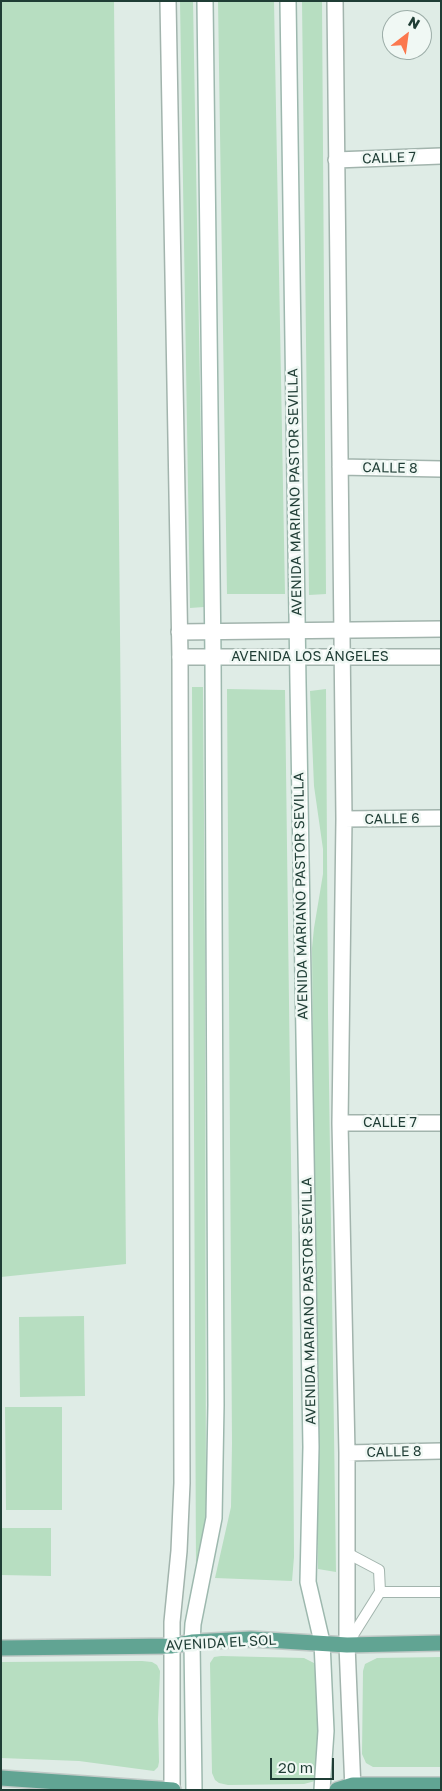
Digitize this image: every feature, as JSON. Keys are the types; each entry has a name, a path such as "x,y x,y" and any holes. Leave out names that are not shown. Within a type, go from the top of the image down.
{"main road":[{"name":"AVENIDA EL SOL","path":"1,1648 172,1646 192,1642 268,1639 347,1645 441,1643"},
{"path":"1,1778 172,1790"},
{"path":"337,1790 353,1787 441,1785"}],"street":[{"path":"168,1 180,657 182,1483 180,1550 172,1622 172,1790"},
{"path":"194,1790 193,1624 214,1518 216,1405 213,657 205,1"},
{"name":"AVENIDA MARIANO PASTOR SEVILLA","path":"288,1 311,1447 308,1582 322,1642 326,1731 322,1790"},
{"path":"335,1 344,819 340,1123 347,1453 347,1645 353,1787"},
{"name":"CALLE 7","path":"336,160 441,156"},
{"name":"CALLE 8","path":"340,467 441,469"},
{"name":"AVENIDA LOS ÁNGELES","path":"179,632 441,629"},
{"name":"AVENIDA LOS ÁNGELES","path":"180,657 441,657"},
{"name":"CALLE 6","path":"344,819 441,818"},
{"name":"CALLE 7","path":"340,1123 441,1123"},
{"name":"CALLE 8","path":"347,1453 441,1451"}],"lane":[{"path":"347,1553 379,1570 380,1592 347,1645"},
{"path":"380,1592 441,1592"}],"green space":[{"path":"1,1 114,1 126,1264 1,1277"},
{"path":"180,1 193,1 204,607 190,608"},
{"path":"218,1 274,1 285,594 227,594"},
{"path":"302,1 322,1 326,594 309,595"},
{"path":"192,687 203,687 205,950 206,1526 196,1568"},
{"path":"227,689 285,690 292,1237 294,1557 292,1581 215,1578 231,1507 232,1443"},
{"path":"326,689 328,1013 336,1572 318,1569 312,948 323,874 323,849 314,786 310,691"},
{"path":"84,1316 85,1396 20,1397 19,1317"},
{"path":"5,1407 62,1407 62,1510 6,1510"},
{"path":"1,1528 51,1528 51,1576 1,1575"},
{"path":"214,1657 304,1658 314,1663 316,1667 318,1773 315,1781 304,1784 228,1785 215,1780 212,1773 210,1663"},
{"path":"441,1657 441,1767 373,1767 366,1763 362,1754 363,1671 365,1664 377,1658"},
{"path":"1,1662 152,1662 157,1665 160,1671 159,1762 158,1767 154,1771 79,1761 1,1758"}]}
